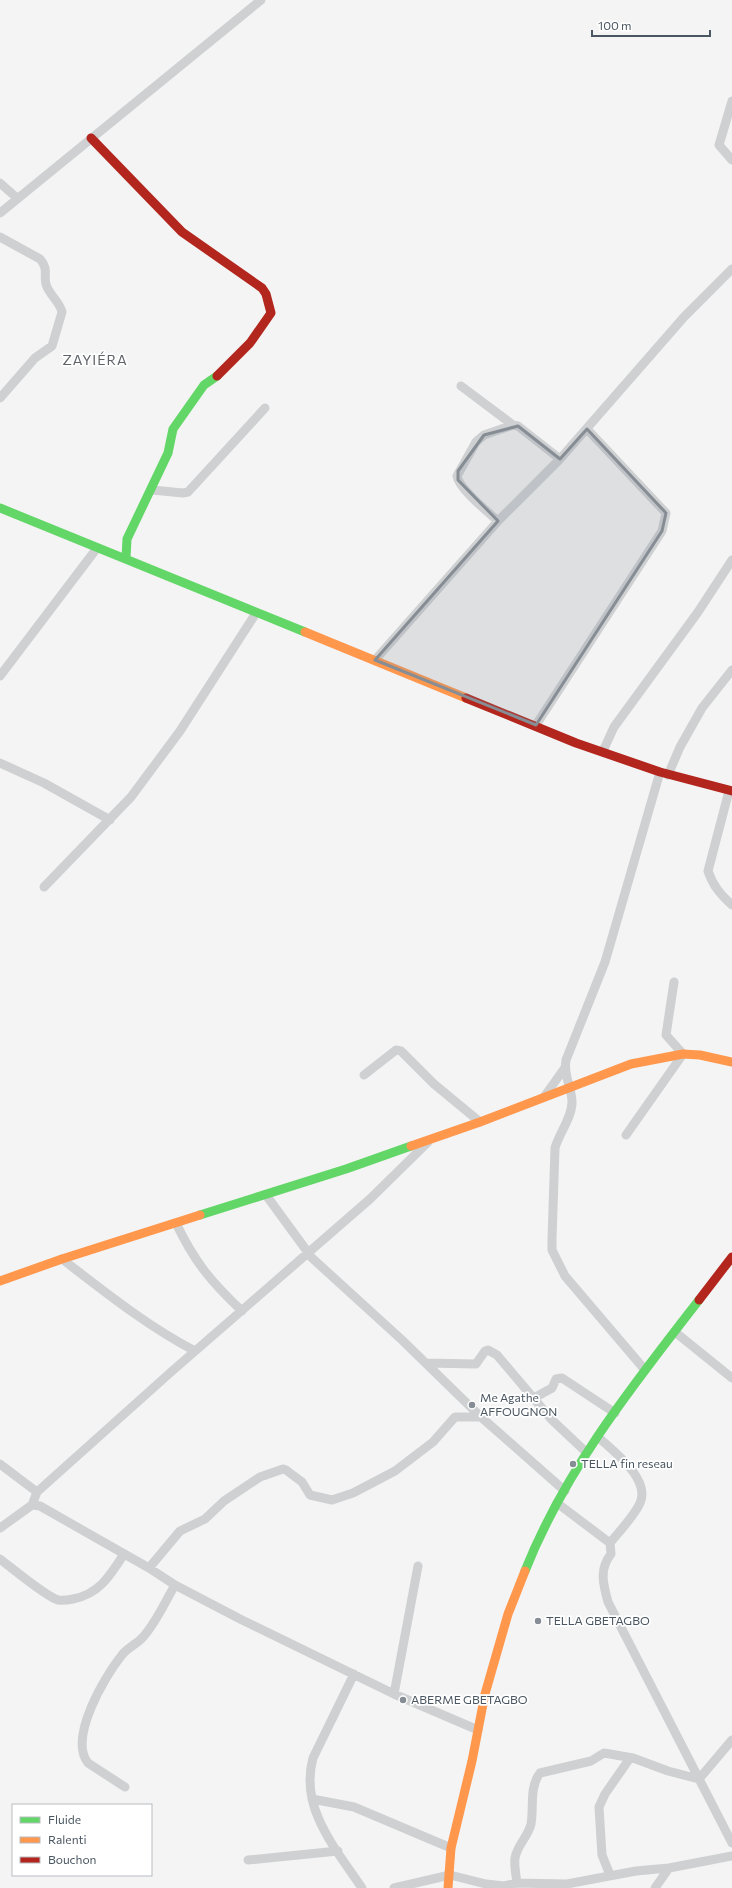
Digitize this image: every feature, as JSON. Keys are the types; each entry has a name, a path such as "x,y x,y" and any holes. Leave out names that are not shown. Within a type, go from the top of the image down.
{"street":[{"path":"0,213 261,0"},
{"path":"732,101 719,145 732,160"},
{"path":"91,138 182,232 262,288 270,306 271,313 250,343 222,372 204,385 173,429 168,453 152,490 127,539 126,558"},
{"path":"0,182 17,198"},
{"path":"0,237 40,259 46,268 47,287 62,312 52,346 34,358 0,398"},
{"path":"375,660 498,521 560,459 684,317 732,269"},
{"path":"461,386 513,425 518,426 560,459"},
{"path":"152,490 183,493 188,492 265,408"},
{"path":"498,521 466,491 458,480 457,476 476,442 484,435 513,425"},
{"path":"536,725 662,531 666,513 587,429"},
{"path":"0,508 97,548 126,558 256,613 536,725 576,743 603,751 664,774 731,791 708,871 712,883 721,895 732,905"},
{"path":"0,676 97,548"},
{"path":"603,751 614,727 698,612 732,560"},
{"path":"44,887 131,797 180,731 256,613"},
{"path":"544,1097 564,1069 566,1060 605,962 664,774 702,708 732,670"},
{"path":"0,763 44,783 110,820"},
{"path":"674,982 666,1035 683,1054"},
{"path":"364,1075 396,1050 401,1051 410,1058 434,1084 480,1122"},
{"path":"626,1136 683,1054"},
{"path":"0,1281 62,1259 266,1195 430,1140 631,1064 683,1054 700,1055 732,1062"},
{"path":"564,1069 572,1100 572,1110 558,1137 555,1148 552,1250 566,1276 645,1370"},
{"path":"0,1528 32,1505 37,1492 195,1351 370,1199 430,1140"},
{"path":"266,1195 308,1252 481,1417 564,1491"},
{"path":"176,1223 185,1242 207,1277 242,1311"},
{"path":"62,1259 128,1310 166,1336 195,1351"},
{"path":"448,1888 451,1848 472,1761 485,1694 508,1614 530,1558 557,1504 586,1452 645,1370 731,1261"},
{"path":"675,1332 732,1378"},
{"path":"426,1363 476,1364 483,1353 488,1350 496,1354 552,1420 586,1452"},
{"path":"534,1398 552,1388 556,1379 562,1378 615,1413"},
{"path":"149,1568 180,1531 213,1514 224,1501 260,1477 282,1469 286,1470 302,1482 310,1495 332,1500 353,1493 395,1471 433,1442 455,1417 481,1417"},
{"path":"598,1436 632,1469 641,1486 640,1503 610,1543 611,1554 605,1562 602,1571 608,1602 666,1712 732,1843"},
{"path":"0,1464 37,1492"},
{"path":"557,1504 610,1543"},
{"path":"32,1505 40,1506 149,1568 175,1585 242,1620 394,1694 478,1730"},
{"path":"0,1559 52,1598 65,1600 92,1593 101,1586 109,1577 124,1554"},
{"path":"394,1694 418,1566"},
{"path":"125,1787 88,1763 85,1759 83,1754 85,1722 89,1710 104,1682 122,1654 143,1638 175,1585"},
{"path":"354,1674 313,1758 310,1770 313,1808 321,1826 362,1888"},
{"path":"699,1779 732,1740"},
{"path":"517,1883 514,1860 531,1824 534,1786 540,1773 591,1760 604,1753 630,1758 668,1771 699,1779"},
{"path":"610,1876 602,1855 599,1807 601,1800 630,1758"},
{"path":"312,1799 354,1807 451,1848"},
{"path":"248,1860 338,1851"},
{"path":"394,1888 450,1875 486,1884 504,1886 517,1883 569,1886 636,1871 670,1868 732,1856"},
{"path":"654,1888 670,1868"}],"highlighted area":[{"path":"518,426 560,459 587,429 666,513 662,531 536,725 375,660 498,521 458,480 458,471 484,435"}],"traffic: fast":[{"path":"126,558 127,539 168,453 173,429 204,385 217,376"},
{"path":"0,508 305,632"},
{"path":"200,1215 346,1169 411,1146"},
{"path":"525,1571 541,1534 580,1463 625,1396 699,1300"}],"traffic: slow":[{"path":"305,632 466,698"},
{"path":"411,1146 480,1122 631,1064 683,1054 700,1055 732,1062"},
{"path":"0,1281 62,1259 200,1215"},
{"path":"448,1888 451,1848 472,1761 485,1694 508,1614 525,1571"}],"traffic: jam":[{"path":"91,138 182,232 262,288 266,294 271,313 250,343 217,376"},
{"path":"466,698 576,743 660,772 732,791"},
{"path":"699,1300 732,1257"}],"place":[{"name":"Me Agathe AFFOUGNON","path":"472,1405"},
{"name":"TELLA fin reseau","path":"573,1464"},
{"name":"TELLA GBETAGBO","path":"538,1621"},
{"name":"ABERME GBETAGBO","path":"403,1700"}],"district":[{"name":"ZAYIÉRA","path":"95,360"}]}
